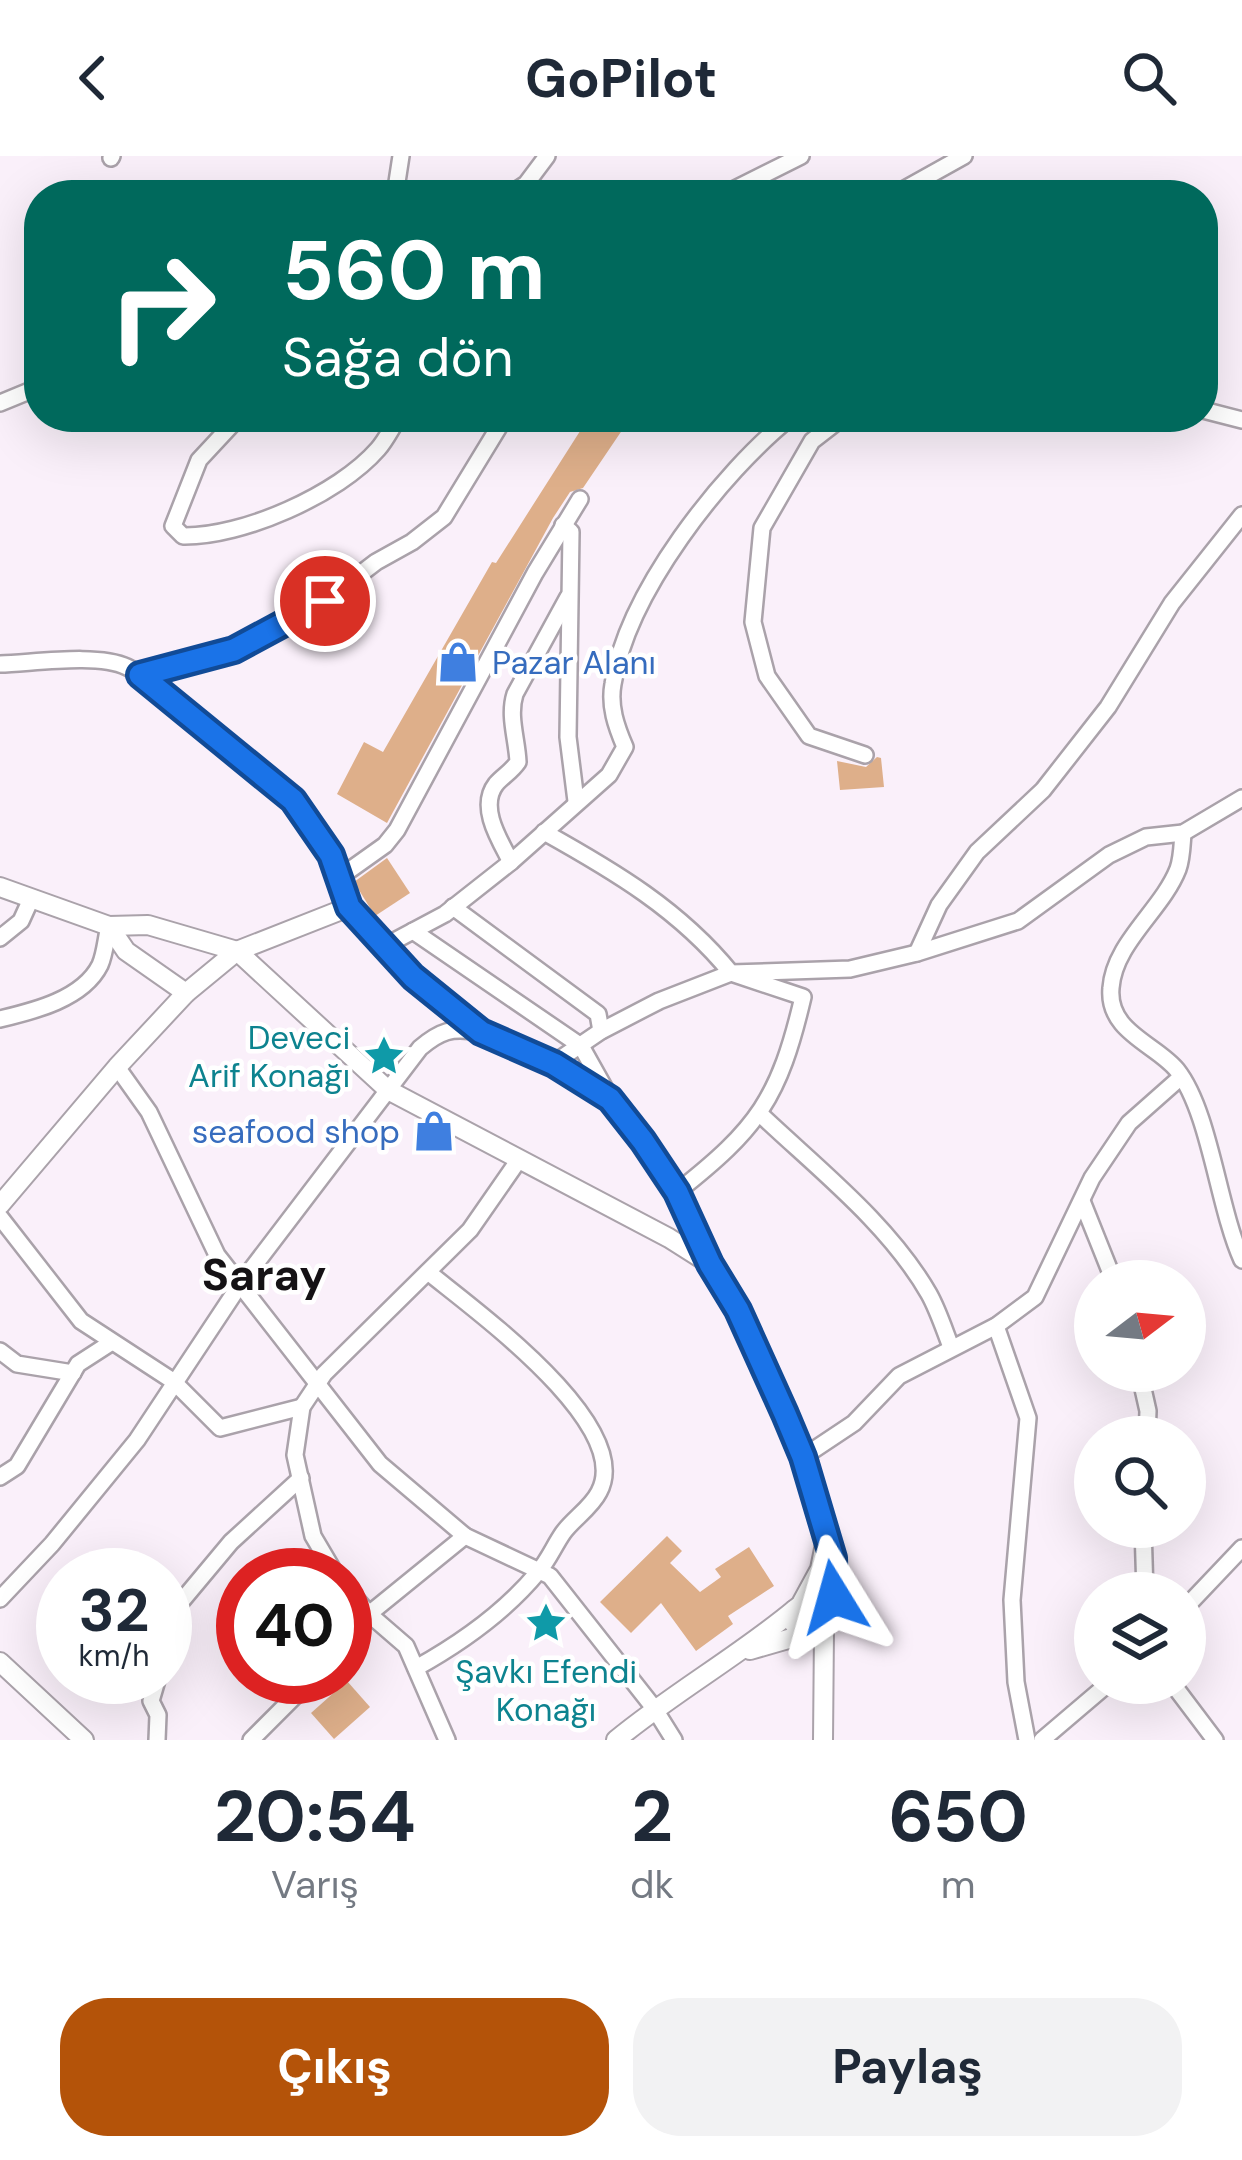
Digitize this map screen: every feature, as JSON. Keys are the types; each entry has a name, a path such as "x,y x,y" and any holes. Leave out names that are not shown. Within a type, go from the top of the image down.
{"street":[{"path":"753,180 801,156"},
{"path":"921,180 964,156"},
{"path":"225,432 199,460 173,526 183,536 211,536 288,510 338,482 378,450 389,432"},
{"path":"140,675 234,650 267,635 412,542 444,518 496,432"},
{"path":"383,947 453,907 609,775 625,747 613,718 613,686 623,646 659,570 728,476 775,432"},
{"path":"824,432 812,441 762,528 753,622 767,676 809,736 865,755"},
{"path":"340,877 385,845 397,830 580,500"},
{"path":"917,953 940,905 977,852 1042,790 1108,707 1172,603 1242,515"},
{"path":"563,525 571,532 568,737 576,801"},
{"path":"511,862 493,826 490,798 496,784 518,762 517,735 509,711 515,694 568,597"},
{"path":"0,664 106,661 140,675 293,800 315,827 349,907 413,977 481,1032"},
{"path":"554,1064 602,1031 659,1001 731,973 850,969 1018,921 1109,855 1146,837 1183,833 1242,798"},
{"path":"544,832 626,878 709,946 731,973 803,998 785,1062 760,1114 734,1148 677,1192"},
{"path":"1183,833 1178,869 1118,964 1111,999 1124,1026 1181,1077 1195,1101 1242,1260"},
{"path":"0,887 109,926 148,925 236,951 388,1090 710,1264"},
{"path":"0,938 21,921 31,899"},
{"path":"0,1205 186,993 236,951 349,907"},
{"path":"453,907 598,1014 602,1031"},
{"path":"109,926 126,951 186,993"},
{"path":"0,1018 54,1005 82,983 99,967 109,926"},
{"path":"412,931 580,1046 610,1099 677,1192 710,1264 738,1310 803,1457 836,1579 826,1623 823,1740"},
{"path":"0,1599 137,1440 241,1282 420,1048 437,1034 453,1027 481,1032 554,1064 610,1099"},
{"path":"117,1067 148,1112 218,1255 380,1464 465,1536 550,1576 674,1740"},
{"path":"803,1457 854,1423 898,1376 996,1326 1035,1297 1082,1201 1129,1123 1181,1077"},
{"path":"760,1114 912,1267 932,1298 951,1347"},
{"path":"321,1548 296,1455 302,1407 317,1385 470,1230 518,1161"},
{"path":"1082,1201 1106,1260"},
{"path":"0,1216 81,1321 173,1381 220,1428 302,1407"},
{"path":"416,1668 459,1644 539,1571 564,1532 599,1492 605,1470 592,1429 569,1396 428,1272"},
{"path":"996,1326 1028,1418 1012,1600 1016,1682 1027,1740"},
{"path":"0,1477 17,1466 78,1364 112,1342"},
{"path":"0,1351 17,1364 73,1373"},
{"path":"192,1589 231,1542 301,1478"},
{"path":"802,1635 792,1621 820,1569 825,1534"},
{"path":"372,1612 465,1536"},
{"path":"1206,1586 1242,1548"},
{"path":"616,1740 654,1708 742,1653 798,1606 818,1602 826,1623"},
{"path":"372,1617 406,1646 447,1740"},
{"path":"742,1653 802,1635 814,1636 826,1623"},
{"path":"0,1662 84,1740"},
{"path":"153,1704 157,1740"},
{"path":"251,1740 287,1704"},
{"path":"1042,1740 1084,1704"},
{"path":"1188,1704 1215,1740"}],"building":[{"name":"Pazar Alanı","path":"579,432 621,432 583,488 570,492 553,518 387,823 337,794 364,742 383,752 492,562 496,563"},
{"path":"881,758 884,787 840,790 837,761 866,767"},
{"path":"387,858 410,893 375,916 354,882"},
{"path":"667,1536 682,1551 670,1563 700,1592 721,1577 715,1569 749,1547 774,1586 728,1616 733,1624 696,1651 661,1603 631,1633 600,1602"},
{"path":"321,1704 370,1707 334,1739 311,1713"}],"place":[{"name":"Pazar Alanı","path":"458,662"},
{"name":"Deveci Arif Konağı","path":"384,1056"},
{"name":"seafood shop","path":"434,1131"},
{"name":"Şavkı Efendi Konağı","path":"546,1623"}],"district":[{"name":"Saray","path":"264,1274"}],"route":[{"path":"325,601 234,650 140,675 293,800 331,855 349,907 413,977 481,1032 554,1064 610,1099 643,1141 677,1192 785,1414 833,1558 834,1597"}]}
